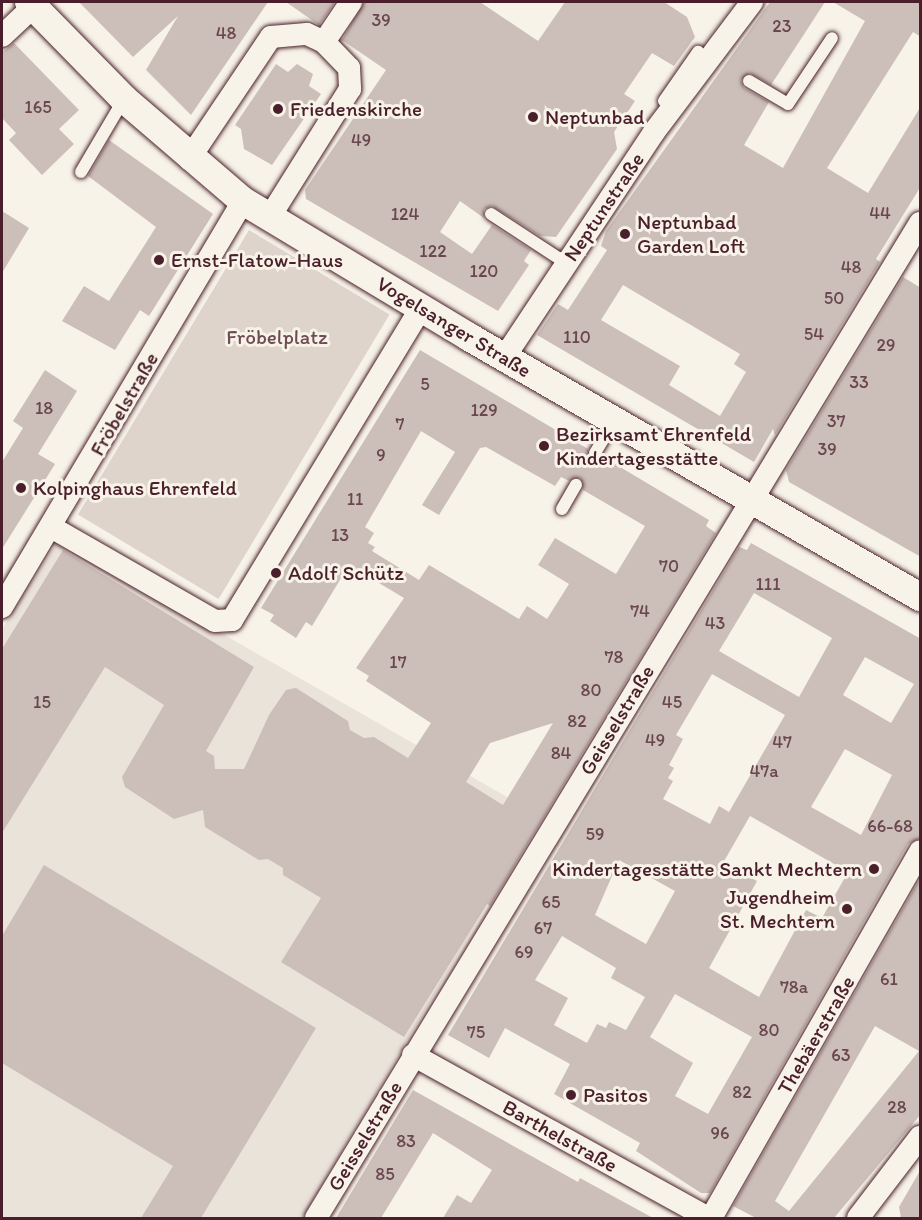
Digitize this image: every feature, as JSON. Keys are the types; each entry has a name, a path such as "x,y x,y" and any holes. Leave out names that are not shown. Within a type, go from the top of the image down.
{"street":[{"path":"324,42 351,2"},
{"name":"Neptunstraße","path":"504,358 654,132 750,2"},
{"path":"2,36 32,4"},
{"name":"Vogelsanger Straße","path":"32,4 124,99 189,159 243,201 504,358 921,597"},
{"path":"189,159 271,37 307,34 324,42 349,68 350,88 269,218"},
{"name":"Fröbelstraße","path":"2,607 243,201"},
{"name":"Geisselstraße","path":"316,1218 413,1054 921,223"},
{"path":"51,527 216,621 232,620 421,308"},
{"name":"Thebäerstraße","path":"710,1218 921,850"},
{"name":"Barthelstraße","path":"413,1054 710,1218"},
{"path":"858,1218 920,1137"}],"lane":[{"path":"749,81 788,104 832,38"},
{"path":"81,172 124,99"},
{"path":"491,214 566,263"},
{"path":"595,453 614,421"},
{"path":"562,509 576,485"}],"shaded area":[{"path":"59,540 540,816 302,1218 2,1218 2,629"}],"green space":[{"name":"Fröbelplatz","path":"249,230 390,314 219,599 78,515"}],"building":[{"path":"79,2 268,2 191,115 146,70 178,16 133,57"},
{"path":"286,2 335,2 319,25"},
{"path":"364,2 480,2 538,41 565,2 664,2 687,17 695,37 674,66 652,53 624,94 635,101 614,132 617,149 556,237 540,236 492,206 484,209 484,218 460,201 440,232 472,254 492,225 531,250 524,261 529,265 498,311 306,199 305,190 386,70 342,40"},
{"path":"770,2 825,2 771,85 750,73 741,80 744,88 769,102 744,145 783,168 865,21 833,2 921,2 921,37 913,32 827,168 868,193 921,106 921,186 876,259 880,262 775,435 773,429 754,462 537,335 558,304 568,310 607,250 601,246 606,231","holes":["623,285 740,354 734,364 746,372 720,416 669,385 680,366 601,320"]},
{"path":"14,43 79,110 59,129 74,144 42,175 9,140 16,133 2,118 2,52"},
{"name":"Friedenskirche","path":"276,64 288,72 297,64 313,74 309,86 321,94 272,165 244,149 241,129 235,125"},
{"name":"Ernst-Flatow-Haus","path":"109,140 213,214 149,316 140,310 115,350 62,321 84,286 109,301 156,227 88,176"},
{"path":"2,211 29,228 2,273"},
{"path":"903,277 921,288 921,557 789,482 786,470"},
{"path":"420,350 588,449 590,460 605,458 709,520 706,526 716,533 490,906 487,904 404,1037 281,962 321,898 283,875 283,868 268,859 259,860 205,827 203,810 174,819 125,787 122,777 164,705 105,667 2,833 2,649 63,550 254,667 206,751 214,756 215,769 244,769 269,715 286,690 296,688 348,721 350,730 364,738 374,737 408,758 431,723 366,681 369,676 356,668 404,598 349,565 312,626 306,622 296,638 270,621 274,615 261,608","holes":["421,431 455,452 422,505 439,515 480,448 486,447 555,486 561,477 569,481 580,478 583,490 645,526 616,574 555,538 538,565 569,584 547,619 527,606 519,619 429,565 419,580 372,551 375,547 368,543 374,533 365,527","553,723 503,805 466,782 490,743"]},
{"path":"45,370 77,391 38,454 55,464 2,549 2,462 23,428 13,421"},
{"path":"751,543 921,639 921,838 908,844 710,1193 701,1193 636,1151 640,1143 554,1094 570,1064 505,1028 489,1058 448,1035 739,547 747,550","holes":["754,593 832,638 799,697 719,651","865,657 914,684 891,723 843,695","712,674 785,715 729,812 719,806 710,824 663,799 673,781 668,778 674,768 669,765 683,739 676,735","845,749 892,775 861,835 811,807","750,816 848,872 822,918 806,910 759,997 709,968 757,881 723,863","619,860 675,891 646,944 595,915","562,936 616,968 611,978 645,997 626,1030 609,1022 606,1028 597,1024 587,1043 554,1025 568,998 535,980","675,994 752,1037 708,1114 675,1096 693,1063 650,1037"]},
{"path":"44,865 316,1028 201,1218 141,1218 173,1166 2,1063 2,936"},
{"path":"921,877 921,1114 834,1218 756,1218 733,1206","holes":["875,1026 919,1051 789,1211 775,1201"]},
{"path":"413,1090 578,1182 580,1178 653,1218 443,1218 457,1195 471,1203 492,1170 433,1133 381,1218 336,1218"},
{"path":"921,1169 921,1218 901,1218 899,1207"}],"place":[{"name":"Friedenskirche","path":"278,109"},
{"name":"Neptunbad","path":"533,117"},
{"name":"Neptunbad Garden Loft","path":"625,234"},
{"name":"Ernst-Flatow-Haus","path":"159,260"},
{"name":"Bezirksamt Ehrenfeld Kindertagesstätte","path":"544,446"},
{"name":"Kolpinghaus Ehrenfeld","path":"21,488"},
{"name":"Adolf Schütz","path":"276,573"},
{"name":"Kindertagesstätte Sankt Mechtern","path":"874,869"},
{"name":"Jugendheim St. Mechtern","path":"847,909"},
{"name":"Pasitos","path":"571,1095"}]}
